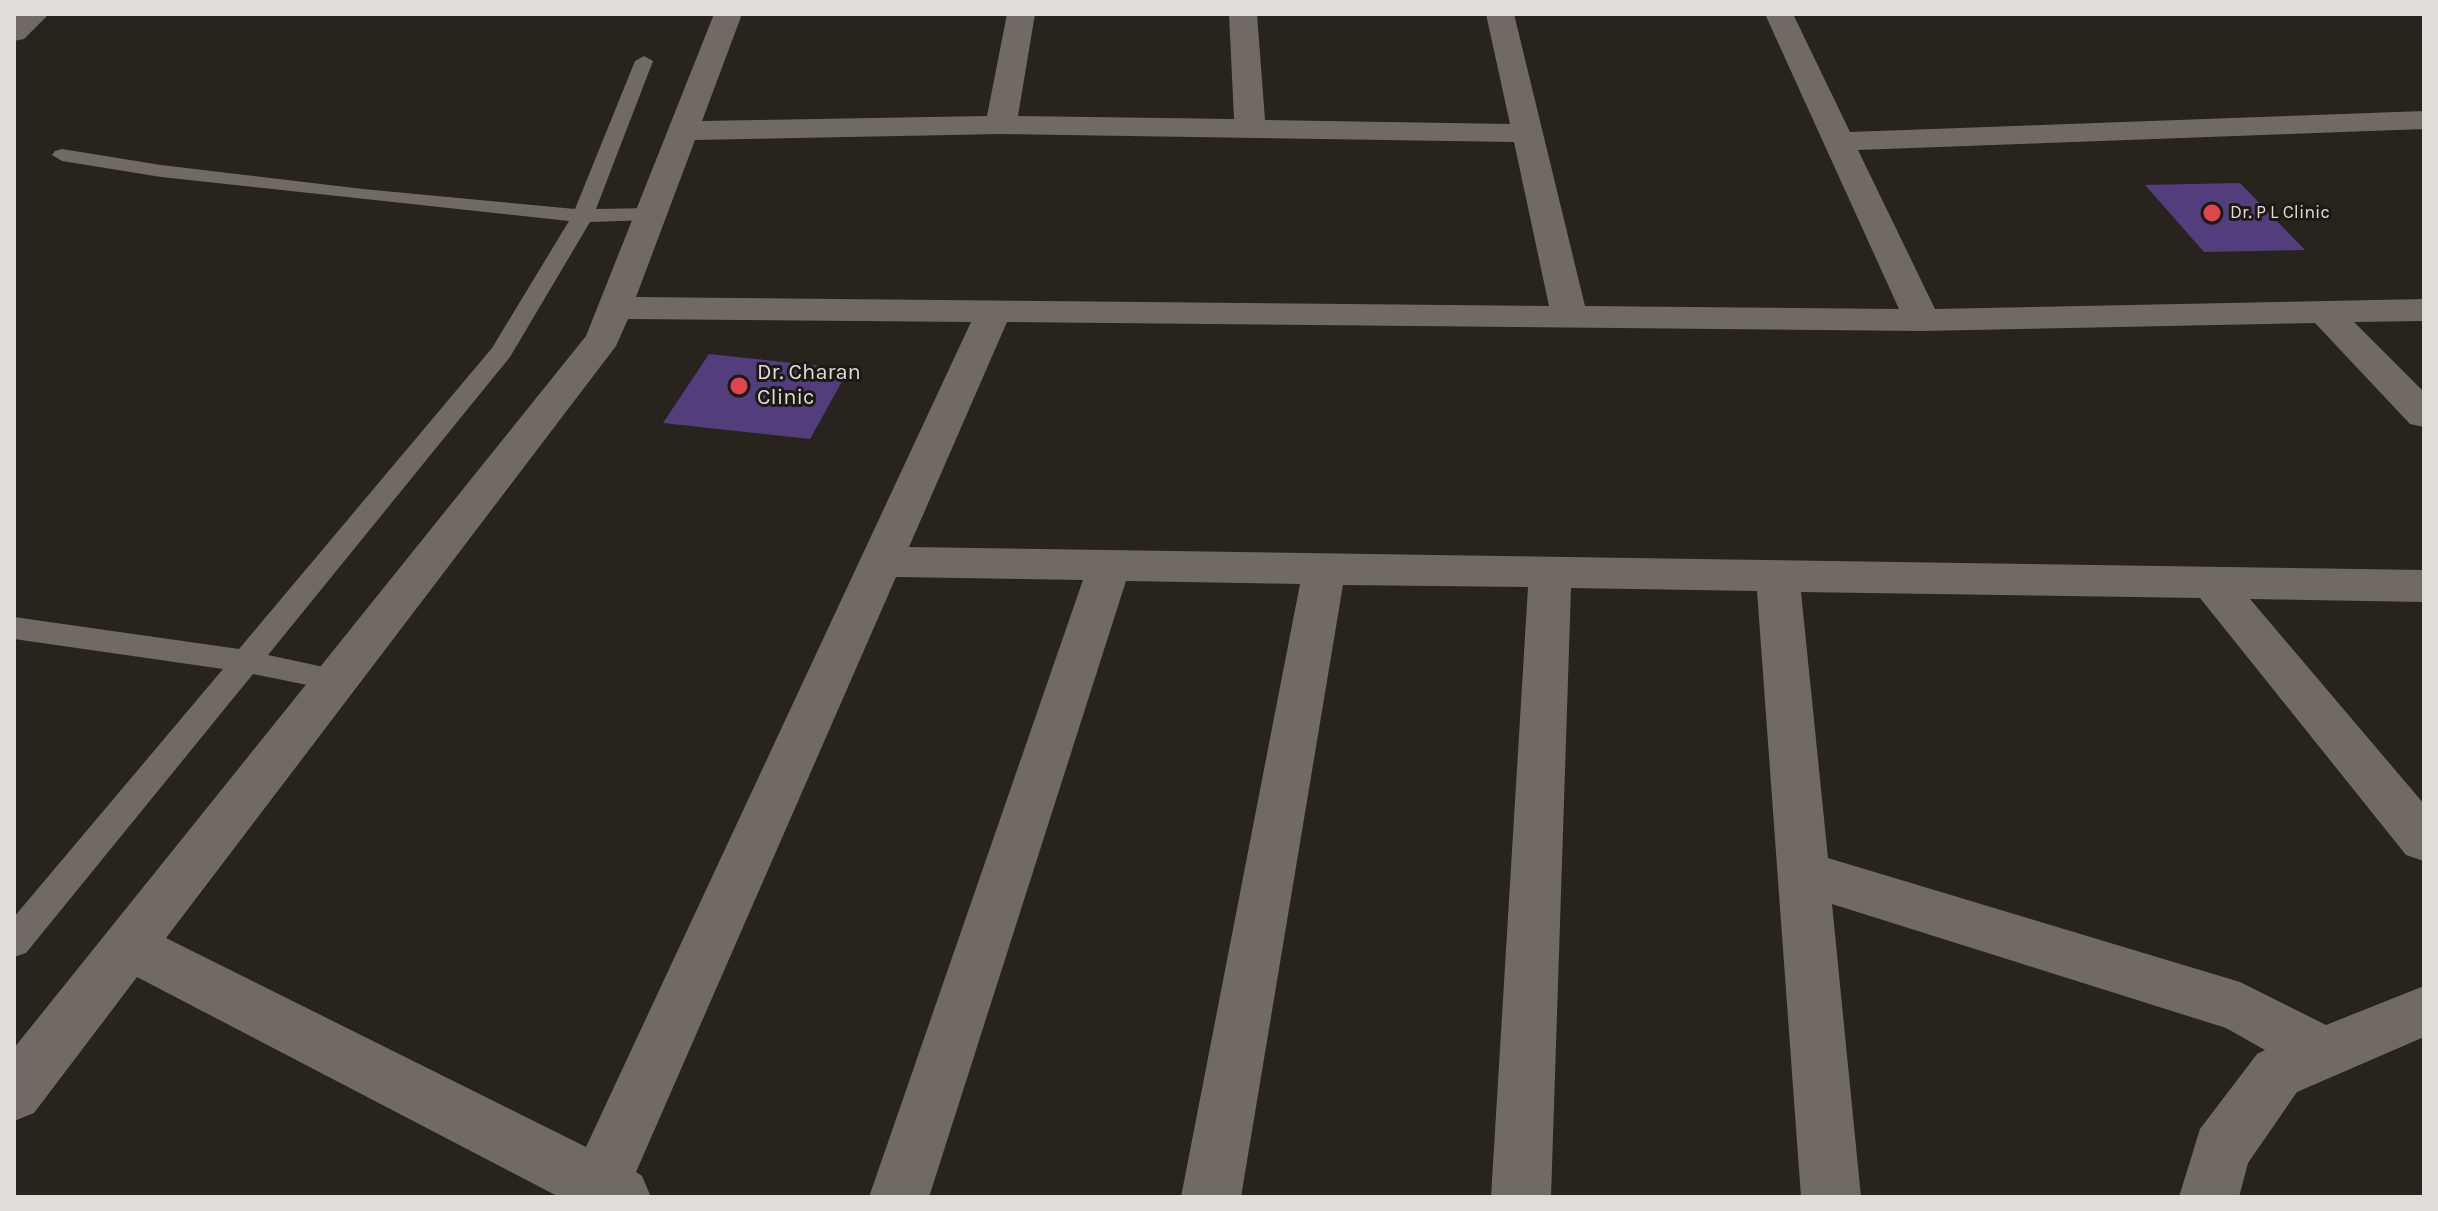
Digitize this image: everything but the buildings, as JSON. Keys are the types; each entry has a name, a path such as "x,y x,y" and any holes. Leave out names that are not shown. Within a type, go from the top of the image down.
{"street":[{"path":"14,33 35,14"},
{"path":"14,1093 603,338 728,14"},
{"path":"1001,125 1021,14"},
{"path":"1243,14 1250,129"},
{"path":"1500,14 1569,316"},
{"path":"1779,14 1922,320"},
{"path":"1837,142 2424,120"},
{"path":"683,131 1001,125 1526,133"},
{"path":"615,308 1922,320 2424,310"},
{"path":"129,946 610,1191 880,562 994,312"},
{"path":"2324,312 2424,415"},
{"path":"880,562 2424,586"},
{"path":"899,1197 1109,566"},
{"path":"1211,1197 1324,569"},
{"path":"1521,1197 1550,572"},
{"path":"1778,576 1831,1197"},
{"path":"2211,582 2424,840"},
{"path":"1804,873 2240,1007 2323,1053"},
{"path":"2209,1197 2221,1150 2277,1073 2424,1011"}],"lane":[{"path":"14,942 502,352 583,216 644,61"},
{"path":"62,155 161,171 347,193 583,216 651,214"},
{"path":"14,628 245,661 337,680"}],"place":[{"name":"Dr. P L Clinic","path":"2212,213"},
{"name":"Dr. Charan Clinic","path":"739,386"}]}
